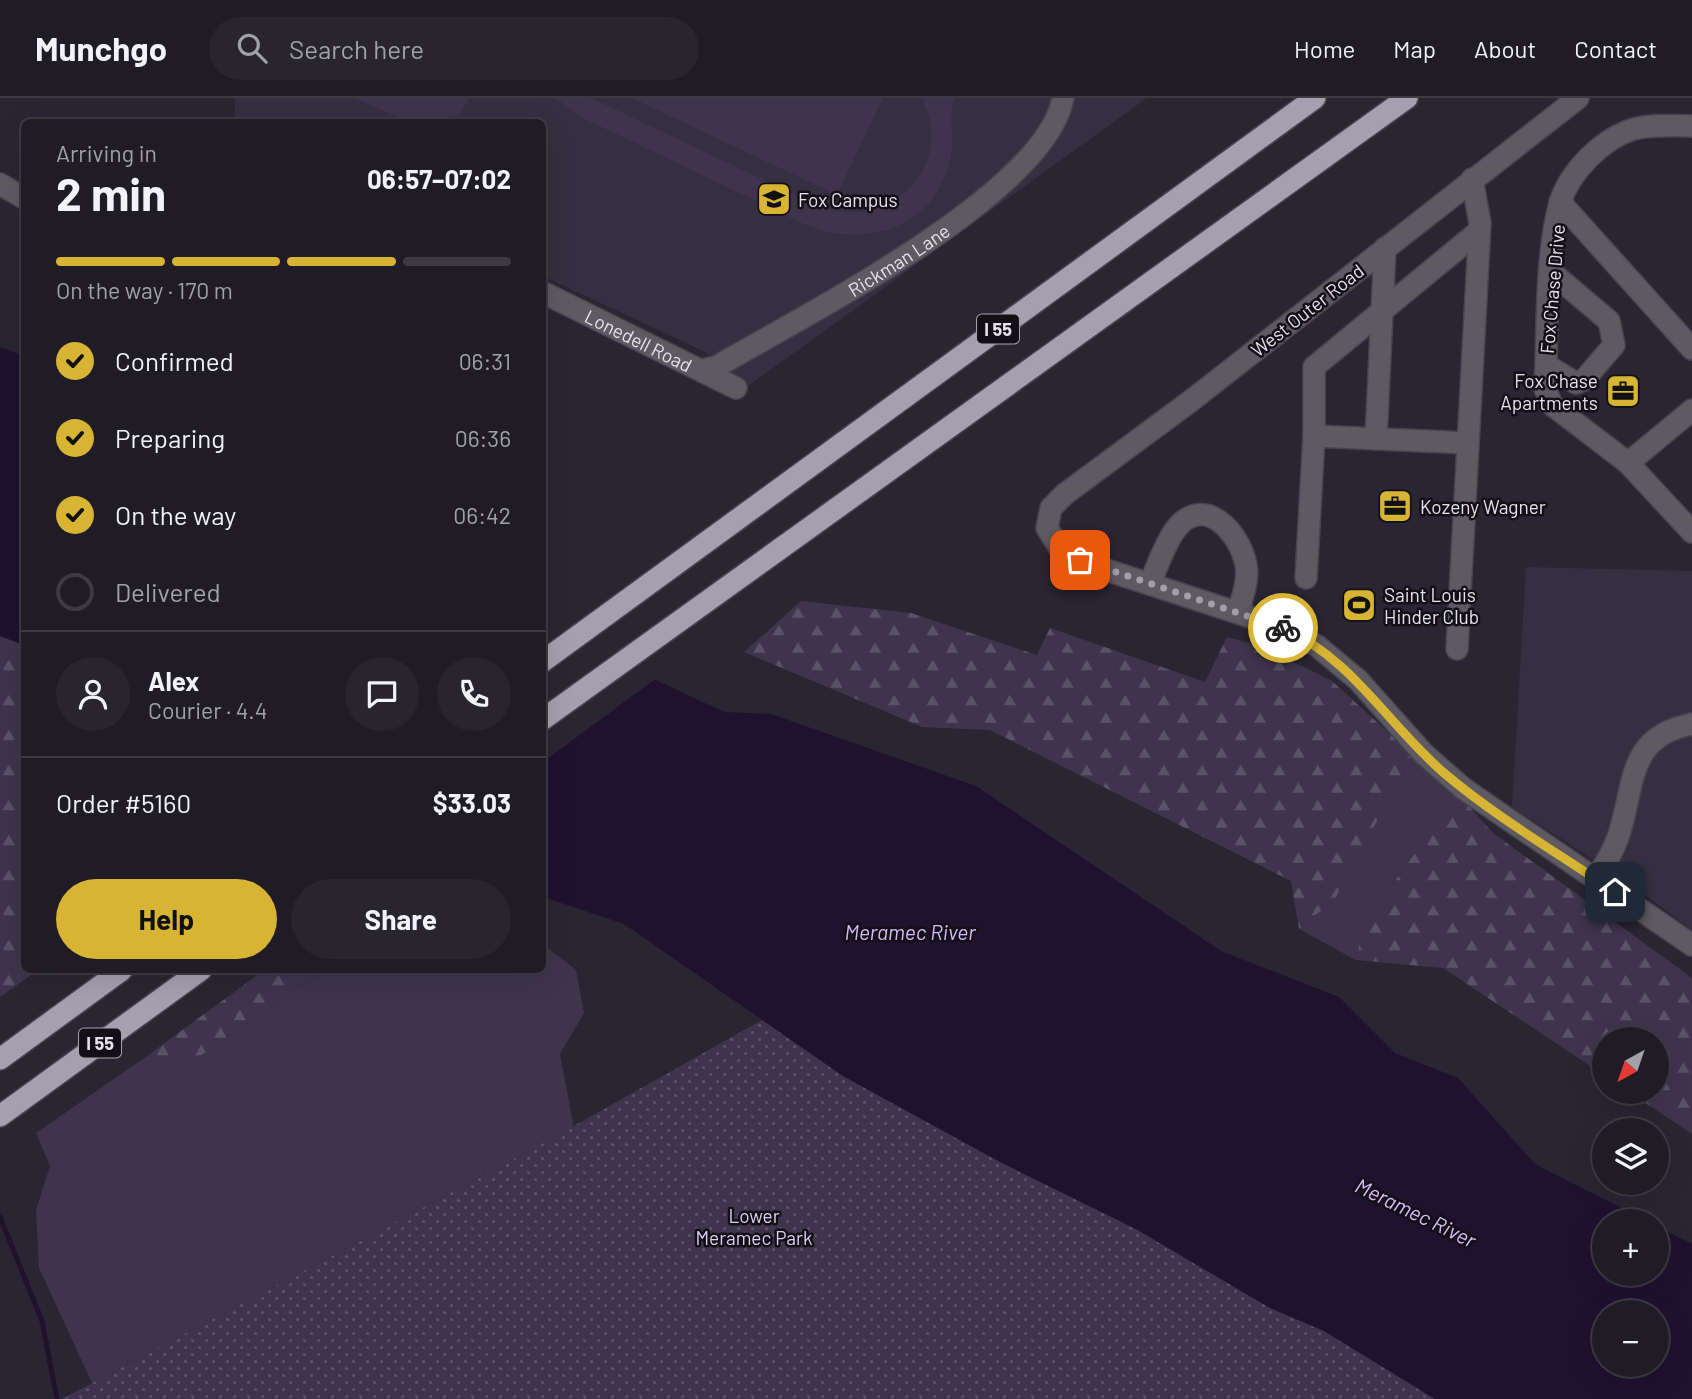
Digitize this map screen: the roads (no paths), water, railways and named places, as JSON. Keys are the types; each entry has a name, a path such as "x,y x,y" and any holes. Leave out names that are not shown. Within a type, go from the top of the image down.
{"highway":[{"name":"I 55","path":"546,659 1315,98"},
{"name":"I 55","path":"546,717 1407,98"},
{"name":"I 55","path":"0,1059 118,973"},
{"name":"I 55","path":"0,1116 197,973"}],"street":[{"name":"West Outer Road","path":"1150,584 1072,556 1053,541 1047,528 1051,508 1065,494 1202,391 1578,98"},
{"name":"Rickman Lane","path":"702,370 716,368 856,285 936,234 1003,186 1028,160 1062,102"},
{"name":"Fox Chase Drive","path":"1692,126 1647,127 1623,133 1595,153 1573,178 1560,202 1552,272 1545,389 1552,405 1628,463 1692,532"},
{"path":"1457,649 1479,231 1472,179"},
{"path":"0,184 21,196"},
{"name":"Fox Chase Drive","path":"1560,202 1692,349"},
{"path":"1306,578 1314,436 1314,367 1479,231"},
{"path":"1376,439 1385,248"},
{"path":"1546,365 1576,383 1584,380 1614,345 1609,321 1552,272"},
{"name":"Lonedell Road","path":"546,294 736,388"},
{"path":"1628,463 1692,410"},
{"path":"1314,436 1468,443"},
{"path":"1238,612 1245,588 1246,565 1223,522 1208,514 1196,516 1177,528 1150,584 1284,628 1325,651 1358,680 1443,772 1692,945"},
{"path":"1596,879 1619,835 1633,769 1641,755 1665,733 1692,724"}],"water":[{"path":"0,347 21,355 21,644 0,636"},
{"name":"Meramec River","path":"546,628 724,712 771,714 976,786 1221,951 1339,997 1395,1053 1458,1078 1535,1164 1623,1209 1592,1209 1592,1286 1669,1286 1669,1232 1692,1244 1692,1399 1435,1399 1324,1331 1270,1308 1136,1229 1000,1162 843,1076 624,924 546,898"}],"waterway":[{"path":"0,1217 42,1321 57,1399"}],"place":[{"name":"Fox Campus","path":"774,199"},
{"name":"Fox Chase Apartments","path":"1623,391"},
{"name":"Kozeny Wagner","path":"1395,506"},
{"name":"Saint Louis Hinder Club","path":"1359,605"}],"park label":[{"name":"Lower Meramec Park","path":"754,1226"}]}
